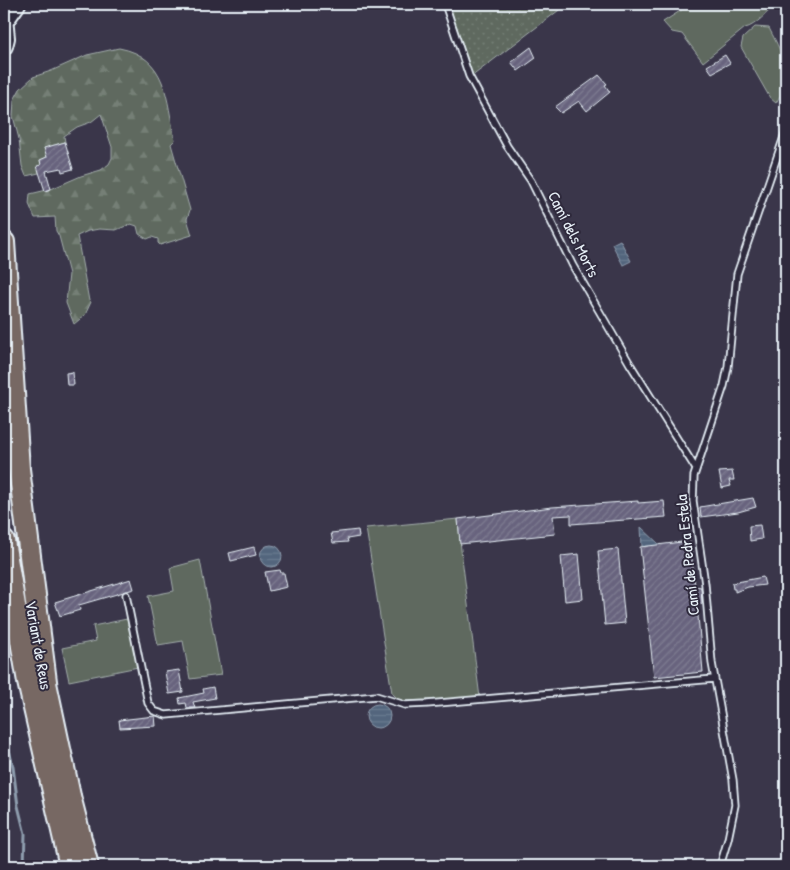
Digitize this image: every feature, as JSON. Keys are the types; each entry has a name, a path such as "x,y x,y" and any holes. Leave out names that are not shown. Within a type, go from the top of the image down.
{"highway":[{"path":"4,242 20,468 48,697"},
{"name":"Variant de Reus","path":"4,421 20,532 48,697 88,866"},
{"name":"Variant de Reus","path":"4,541 28,682 70,866"},
{"path":"4,584 22,683 57,812"}],"main road":[{"path":"4,46 6,38 4,19 17,4"}],"lane":[{"name":"Camí dels Morts","path":"445,4 469,76 507,146 531,181 573,266 630,364 696,469"},
{"name":"Camí de Pedra Estela","path":"720,866 735,805 733,780 714,679 705,584 693,501 694,476 719,404 726,376 737,274 786,131"},
{"path":"126,595 148,703 154,711 166,715 176,716 248,707 376,696 405,705 427,704 714,679"}],"green space":[{"path":"448,4 567,4 471,77"},
{"path":"691,4 776,4 758,21 745,28 703,62 682,34 672,32 663,22"},
{"path":"755,27 769,28 779,48 786,70 786,85 776,103 770,98 741,47 743,38"},
{"path":"119,48 135,53 147,60 156,70 162,82 175,140 171,144 190,210 187,219 192,235 160,245 158,239 152,237 147,239 139,234 137,226 131,224 116,230 99,229 77,236 89,301 91,302 85,315 74,324 66,303 69,274 56,231 55,217 35,218 29,204 30,194 51,189 101,170 109,164 112,158 112,147 101,114 91,122 77,127 64,136 65,142 44,148 47,157 40,160 41,165 38,166 39,173 26,176 22,166 19,139 13,116 14,100 20,89 33,77 87,55"},
{"path":"458,519 480,698 400,701 392,693 366,528"},
{"path":"200,560 221,675 190,679 183,641 158,645 148,596 174,591 170,568"},
{"path":"127,619 138,667 69,681 62,648 96,641 93,626"}],"water":[{"path":"620,240 631,261 623,265 612,244"},
{"path":"641,527 660,545 642,547"},
{"path":"271,545 279,548 282,556 279,564 271,567 263,564 260,556 263,548"},
{"path":"378,704 386,708 390,716 386,724 378,728 370,724 366,716 370,708"}],"building":[{"path":"531,47 536,58 518,71 511,62"},
{"path":"725,55 730,63 712,73 707,66"},
{"path":"599,75 607,84 605,85 610,92 587,111 579,101 561,113 555,107"},
{"path":"65,142 73,169 62,172 61,168 46,171 51,189 45,191 37,166 41,165 40,160 47,157 44,148"},
{"path":"73,372 74,385 67,385 66,373"},
{"path":"732,471 734,480 729,480 731,486 722,488 719,472"},
{"path":"753,498 756,507 738,512 701,517 700,507"},
{"path":"638,501 638,503 664,501 666,517 571,524 571,515 553,516 555,534 460,544 458,519 552,507"},
{"path":"760,525 762,539 750,541 749,526"},
{"path":"358,530 359,537 347,539 348,542 333,543 331,533"},
{"path":"690,541 695,586 701,587 702,604 697,605 703,672 654,677 640,547"},
{"path":"254,547 256,555 231,561 229,553"},
{"path":"618,549 625,623 605,625 598,551"},
{"path":"579,554 583,599 565,601 561,556"},
{"path":"280,570 281,573 284,573 287,587 269,591 265,572"},
{"path":"763,577 765,585 748,587 735,592 735,589 733,589 732,583"},
{"path":"131,579 134,589 79,605 80,610 60,616 55,602"},
{"path":"179,670 183,692 169,694 165,672"},
{"path":"213,687 215,698 193,702 195,708 187,708 186,703 180,704 179,698 204,693 203,689"},
{"path":"155,716 156,726 120,728 119,720"}],"waterway":[{"path":"4,727 25,834 24,866"}]}
